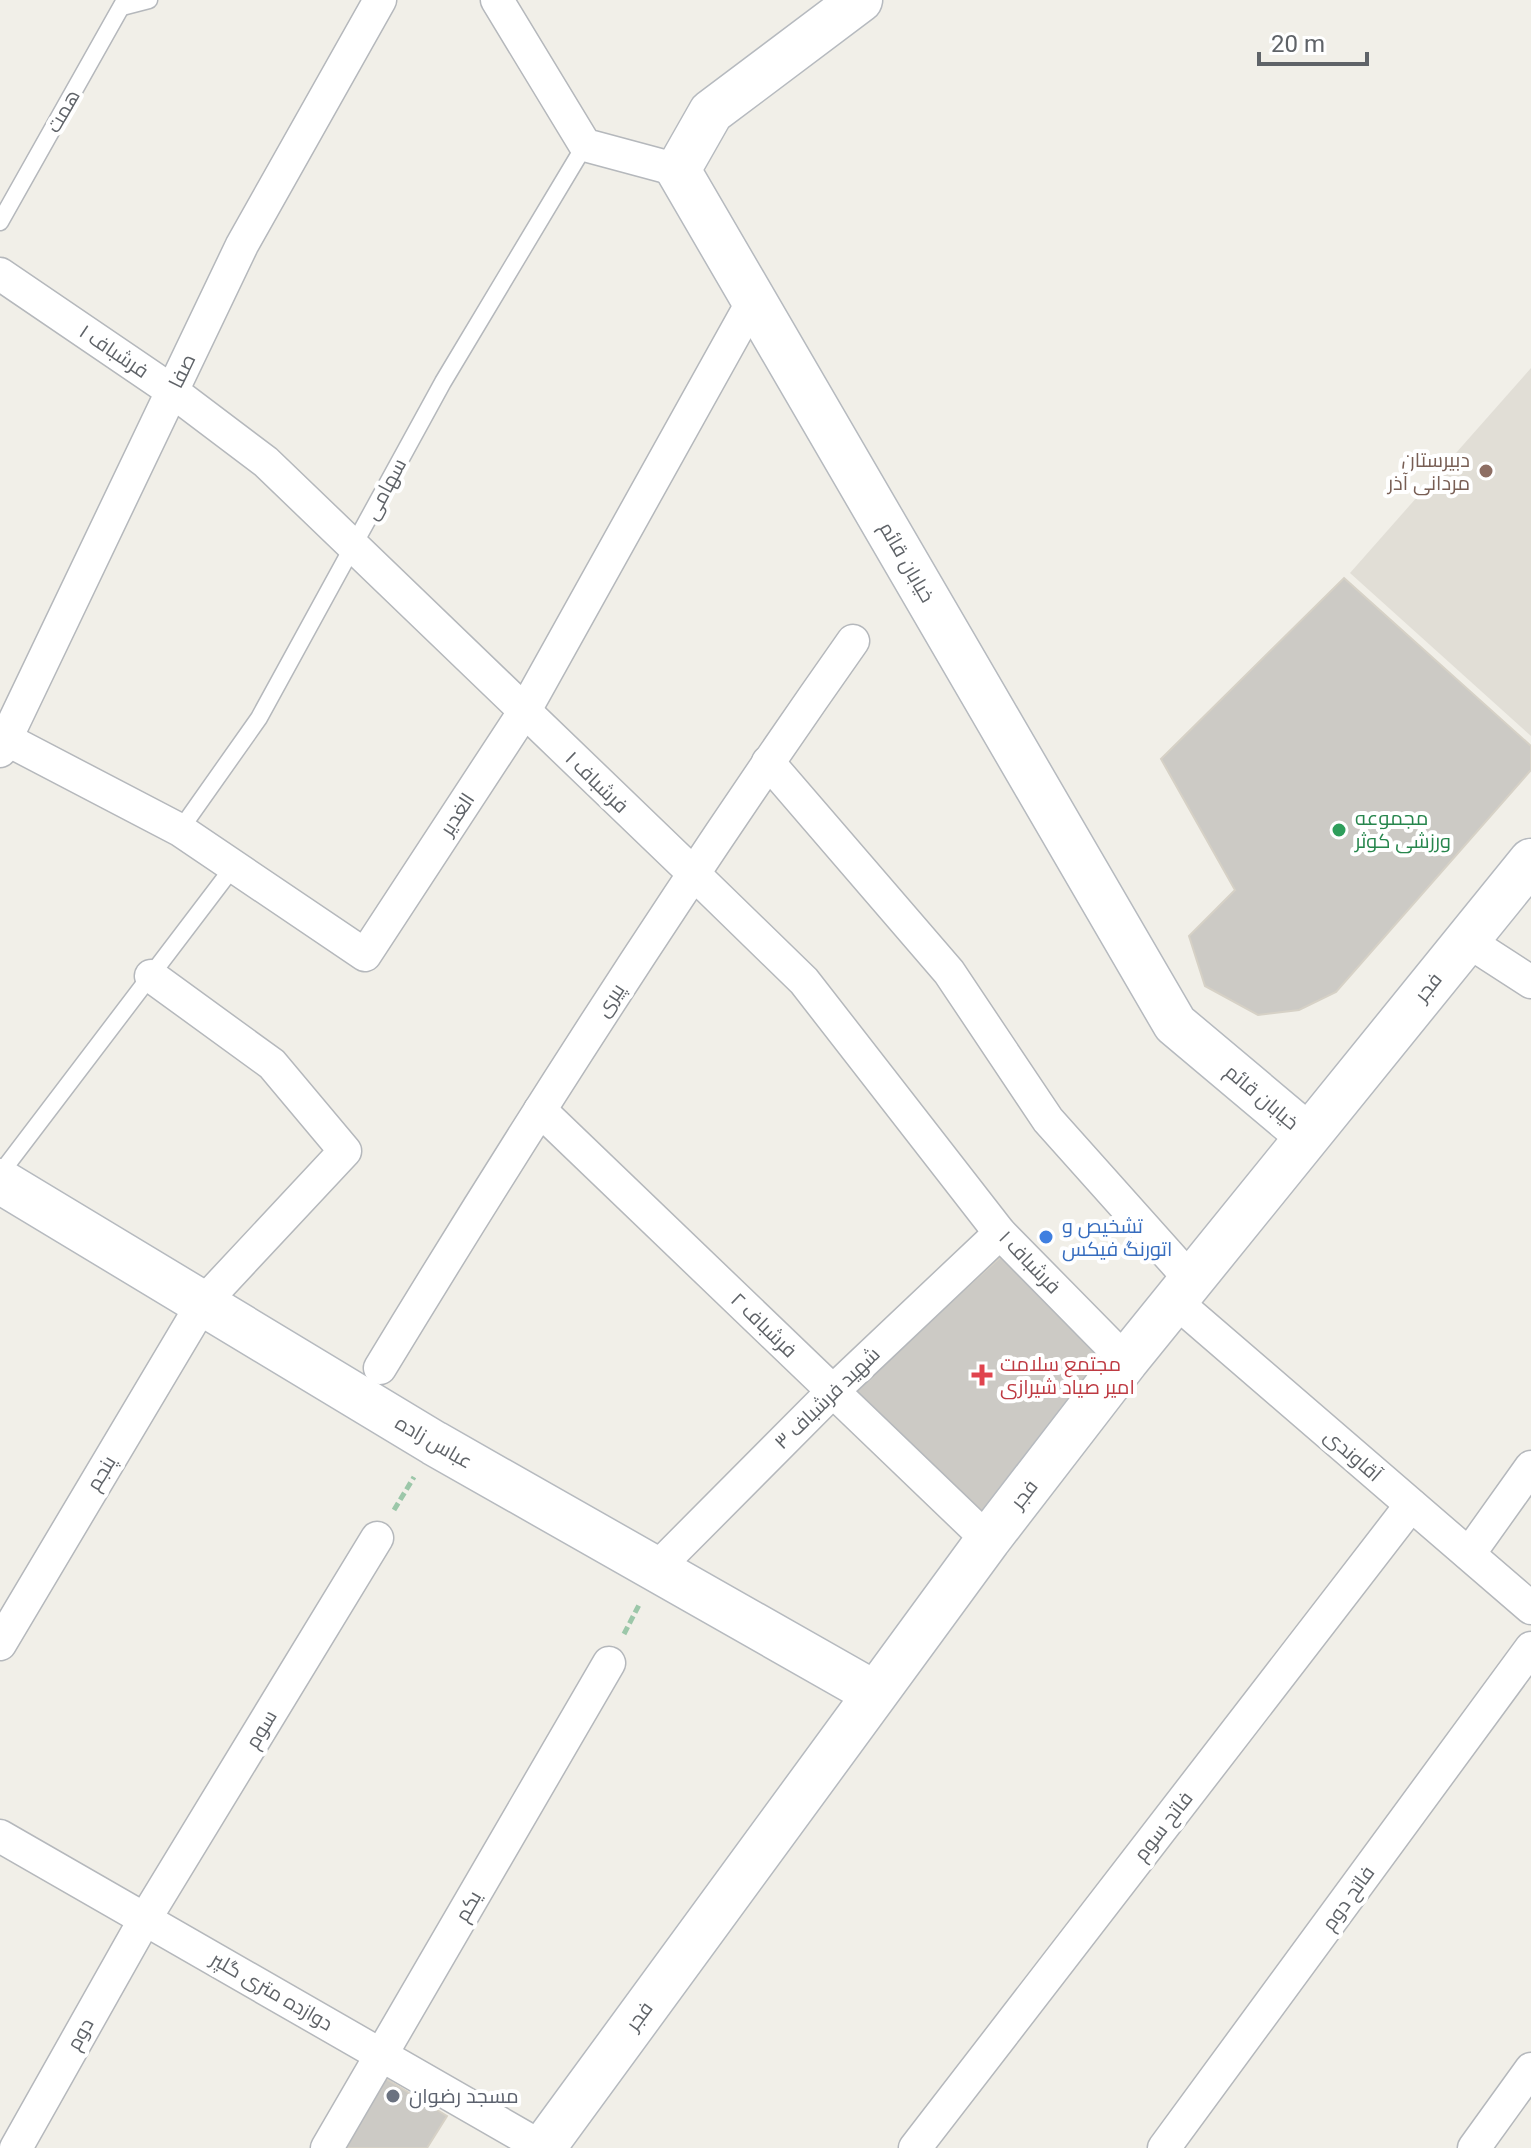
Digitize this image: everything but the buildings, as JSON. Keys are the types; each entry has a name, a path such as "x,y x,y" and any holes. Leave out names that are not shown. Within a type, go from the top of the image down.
{"main road":[{"path":"678,170 711,112 860,0"},
{"name":"خیابان قائم","path":"678,170 1175,1024 1307,1135"},
{"name":"فجر","path":"543,2148 988,1540 1126,1361 1531,861"},
{"name":"عباس زاده","path":"0,1181 434,1443 874,1693"}],"street":[{"name":"صفا","path":"2,742 242,245 380,0"},
{"path":"507,3 585,145 678,170"},
{"name":"فرشباف ۱","path":"0,274 172,391 266,462 353,550 692,872 804,981 1000,1233 1126,1361"},
{"name":"الغدیر","path":"2,742 180,830 365,955 524,712 754,299"},
{"name":"پیری","path":"380,1368 692,872 853,641"},
{"name":"آقاوندی","path":"768,762 949,972 1048,1120 1183,1290 1411,1505 1531,1608"},
{"path":"1466,940 1531,982"},
{"name":"پنجم","path":"0,1644 203,1303 345,1151 272,1064 151,976"},
{"name":"فرشباف ۲","path":"540,1110 988,1540"},
{"name":"شهید فرشباف ۳","path":"657,1568 833,1391 1000,1233"},
{"path":"1469,1554 1531,1467"},
{"name":"فاتح سوم","path":"915,2148 1411,1505"},
{"name":"سوم","path":"145,1919 377,1538"},
{"name":"فاتح دوم","path":"1164,2148 1531,1648"},
{"name":"یکم","path":"327,2148 609,1663"},
{"name":"دوازده متری گلپر","path":"0,1836 543,2148"},
{"name":"دوم","path":"16,2148 145,1919"},
{"path":"1474,2148 1531,2069"}],"lane":[{"path":"123,4 149,0"},
{"name":"همت","path":"0,222 123,4"},
{"name":"سهامی","path":"180,830 259,718 443,382 585,145"},
{"path":"0,1174 234,866"}],"path":[{"path":"377,1538 434,1443"},
{"path":"609,1663 657,1568"}],"shaded area":[{"name":"دبیرستان مردانی آذر","path":"1531,368 1531,736 1350,573"}],"place":[{"name":"دبیرستان مردانی آذر","path":"1486,471"},
{"name":"مجموعه ورزشی کوثر","path":"1339,830"},
{"name":"تشخیص و اتورنگ فیکس","path":"1046,1237"},
{"name":"مجتمع سلامت امیر صیاد شیرازی","path":"982,1375"},
{"name":"مسجد رضوان","path":"393,2096"}]}
